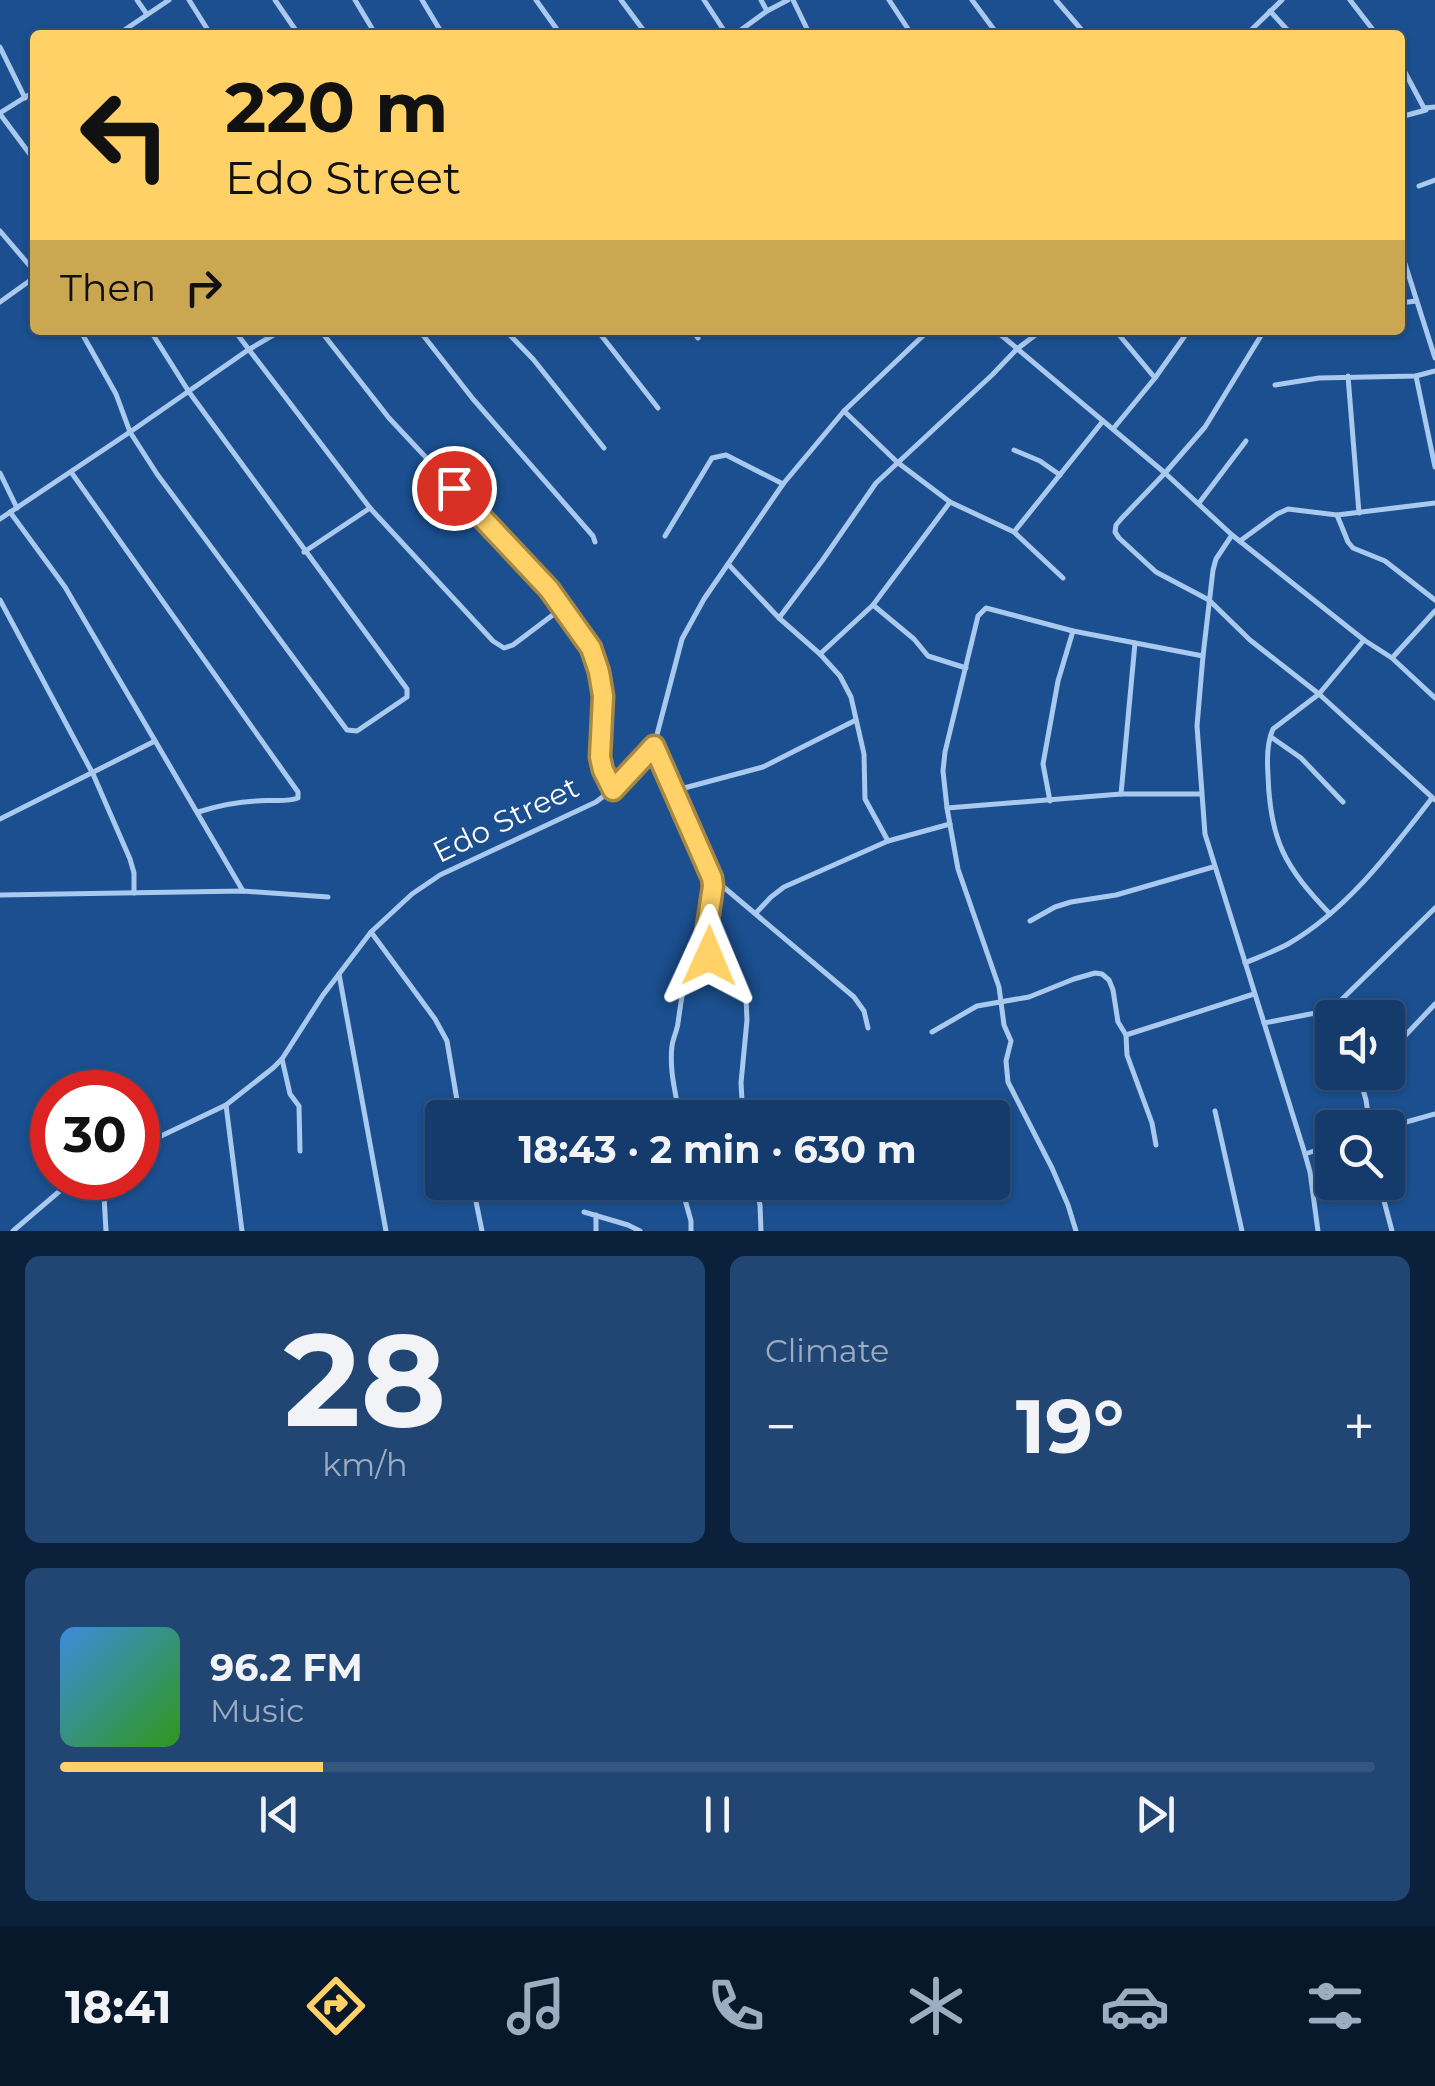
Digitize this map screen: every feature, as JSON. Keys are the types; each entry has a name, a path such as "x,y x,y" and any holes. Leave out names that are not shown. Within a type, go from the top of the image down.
{"street":[{"path":"138,0 146,14"},
{"path":"129,30 169,0"},
{"path":"189,0 208,30"},
{"path":"275,0 296,30"},
{"path":"354,0 373,30"},
{"path":"422,0 440,30"},
{"path":"536,0 557,30"},
{"path":"621,0 642,30"},
{"path":"704,0 726,30"},
{"path":"761,0 767,12"},
{"path":"738,30 791,0 807,30"},
{"path":"888,0 909,30"},
{"path":"972,0 994,30"},
{"path":"1056,0 1082,30"},
{"path":"1251,30 1282,0"},
{"path":"1350,0 1373,30"},
{"path":"1270,11 1287,30"},
{"path":"0,47 24,98"},
{"path":"1405,73 1420,103 1424,108 1432,108"},
{"path":"30,94 0,114 30,154"},
{"path":"1405,116 1432,108"},
{"path":"1419,186 1435,180"},
{"path":"0,230 30,269"},
{"path":"1405,265 1435,358"},
{"path":"0,302 30,279"},
{"path":"1405,302 1416,301"},
{"path":"83,335 116,394 130,432 157,474 346,730 357,732 408,693 189,392 153,335"},
{"path":"238,335 370,508 498,646 513,645 562,608"},
{"path":"0,519 274,335"},
{"path":"324,335 389,418 549,589 591,648 603,696 600,757 613,790"},
{"path":"423,335 595,542"},
{"path":"510,335 604,448"},
{"path":"601,335 658,408"},
{"name":"Edo Street","path":"160,1136 226,1105 282,1059 371,932 412,894 440,875 573,814 613,790 654,746 684,633 728,564 783,484 844,411 924,335"},
{"path":"1002,335 1240,542 1392,658 1435,698"},
{"path":"779,618 876,482 1035,335"},
{"path":"1119,335 1155,378"},
{"path":"1113,429 1185,335"},
{"path":"1245,963 1288,944 1330,914 1384,859 1434,799 1319,694 1250,640 1210,600 1156,572 1115,532 1116,525 1205,427 1261,335"},
{"path":"1276,385 1318,378 1416,376 1435,372"},
{"path":"1348,376 1359,512"},
{"path":"1416,376 1435,467"},
{"path":"844,411 897,462 950,502 1014,532 1063,578"},
{"path":"1014,532 1103,421"},
{"path":"1198,504 1246,442"},
{"path":"1014,450 1060,475"},
{"path":"665,536 712,458 718,455 783,484"},
{"path":"71,472 298,792 293,801 229,803 198,812"},
{"path":"0,473 17,508"},
{"path":"820,654 872,605 950,502"},
{"path":"1240,542 1276,514 1288,510 1337,515 1435,503"},
{"path":"304,552 370,508"},
{"path":"10,512 65,587 244,891"},
{"path":"1337,515 1353,548 1385,560 1435,600"},
{"path":"1232,535 1216,559 1203,656 1197,726 1200,794 1214,867 1310,1172 1318,1231"},
{"path":"728,564 840,676 851,697 864,754 865,799 888,841"},
{"path":"0,600 93,774 130,860 134,893"},
{"path":"872,605 905,630 928,656 966,668"},
{"path":"1076,1231 1044,1151 1008,1082 1006,1061 1010,1041 1002,1000 958,870 947,808 945,752 978,616 986,608 1073,631 1203,656"},
{"path":"1392,658 1435,611"},
{"path":"1050,801 1043,764 1058,682 1073,631"},
{"path":"1330,914 1303,886 1273,829 1268,770 1270,736 1273,729 1319,694 1364,640"},
{"path":"1121,794 1135,643"},
{"path":"673,790 763,767 856,720"},
{"path":"1270,736 1301,758 1342,802"},
{"path":"0,820 155,741"},
{"path":"654,746 713,886 705,951 695,960 681,991 673,1042 676,1100"},
{"path":"947,808 1121,794 1200,794"},
{"path":"756,913 784,887 888,841 950,824"},
{"path":"1030,921 1071,902 1116,895 1214,867"},
{"path":"712,878 854,997 864,1011 868,1028"},
{"path":"0,895 244,891 328,897"},
{"path":"1341,1000 1435,908"},
{"path":"371,932 447,1041 457,1100"},
{"path":"705,951 746,998 741,1100"},
{"path":"339,974 386,1231"},
{"path":"932,1032 970,1009 1029,997 1074,979 1102,974 1109,980 1118,1022 1126,1035 1127,1055 1156,1145"},
{"path":"1126,1035 1254,994"},
{"path":"1405,1036 1435,1004"},
{"path":"1264,1024 1315,1013"},
{"path":"282,1059 290,1094 299,1106 300,1151"},
{"path":"226,1105 242,1231"},
{"path":"1216,1111 1242,1231"},
{"path":"1405,1122 1435,1114"},
{"path":"1305,1154 1315,1151"},
{"path":"13,1231 49,1200"},
{"path":"105,1200 106,1231"},
{"path":"476,1200 482,1231"},
{"path":"684,1200 691,1231"},
{"path":"759,1200 761,1231"},
{"path":"1384,1200 1392,1231"},
{"path":"584,1212 640,1231"},
{"path":"596,1216 596,1231"}],"route":[{"path":"454,488 549,589 591,648 603,696 600,757 613,790 654,746 712,878 704,947 709,956"}]}
